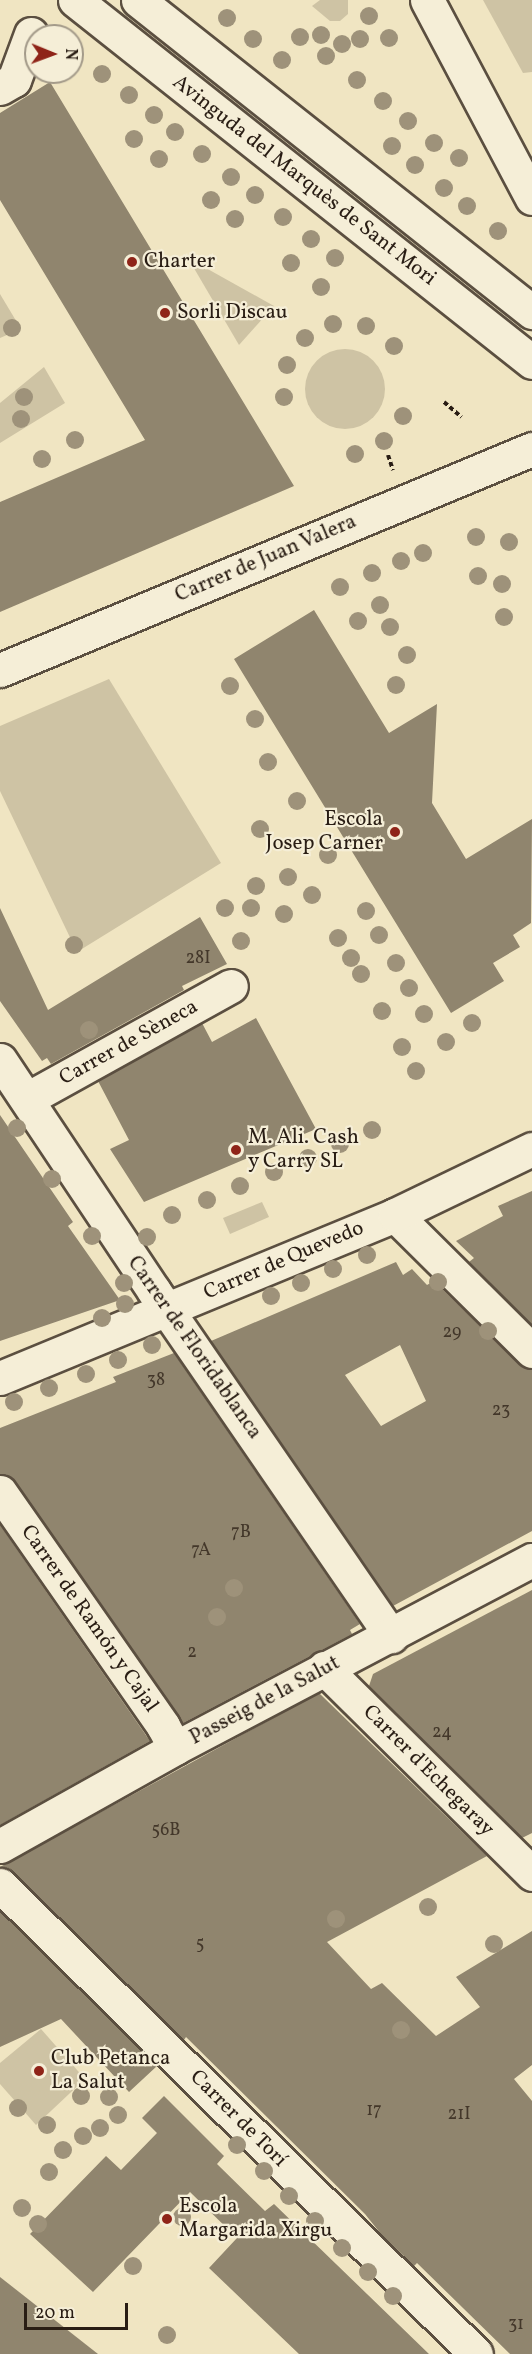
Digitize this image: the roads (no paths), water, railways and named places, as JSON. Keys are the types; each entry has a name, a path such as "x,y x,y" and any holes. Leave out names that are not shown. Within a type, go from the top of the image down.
{"street":[{"name":"Avinguda del Marquès de Sant Mori","path":"75,0 532,362"},
{"name":"Avinguda del Marquès de Sant Mori","path":"138,0 532,312"},
{"path":"427,0 532,198"},
{"path":"0,88 14,80 24,53"},
{"name":"Carrer de Juan Valera","path":"0,670 532,449"},
{"name":"Carrer de Sèneca","path":"27,1099 231,986"},
{"name":"Carrer de Floridablanca","path":"0,1060 391,1635"},
{"name":"Carrer de Quevedo","path":"0,1378 395,1215 532,1149"},
{"path":"395,1215 532,1351"},
{"name":"Carrer de Ramón y Cajal","path":"0,1492 175,1748"},
{"name":"Passeig de la Salut","path":"0,1846 175,1748 532,1560"},
{"name":"Carrer d'Echegaray","path":"324,1668 532,1874"},
{"name":"Carrer de Torí","path":"0,1885 476,2354"}],"place":[{"name":"Charter","path":"132,262"},
{"name":"Sorli Discau","path":"165,313"},
{"name":"Escola Josep Carner","path":"395,832"},
{"name":"M. Ali. Cash y Carry SL","path":"236,1150"},
{"name":"Club Petanca La Salut","path":"39,2071"},
{"name":"Escola Margarida Xirgu","path":"167,2219"}]}
